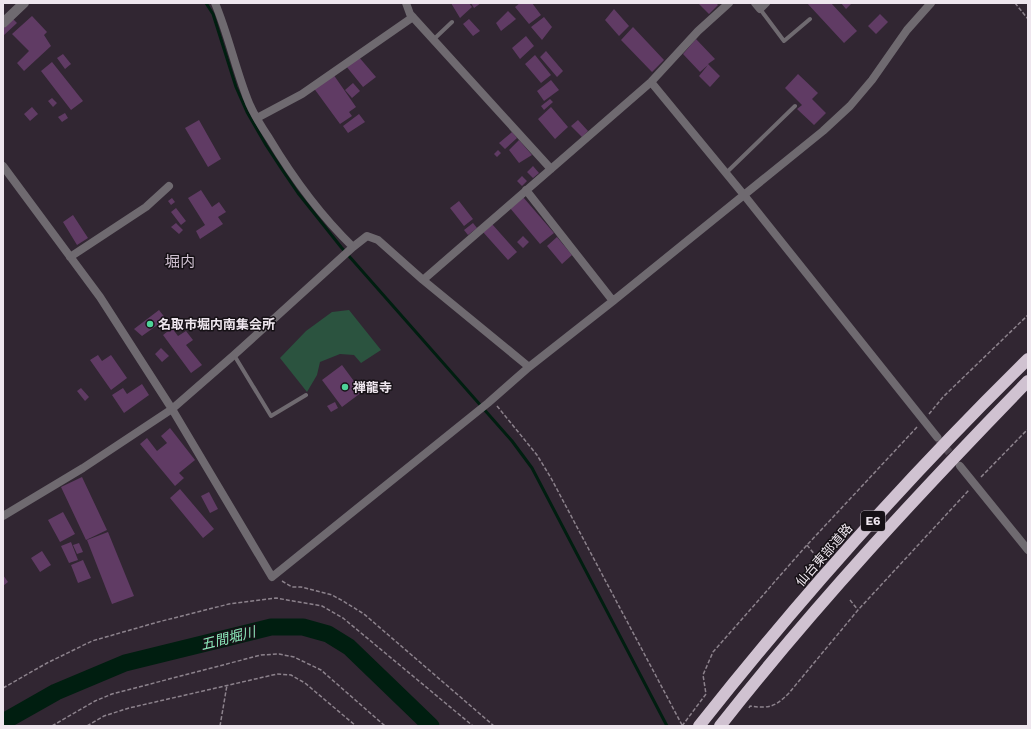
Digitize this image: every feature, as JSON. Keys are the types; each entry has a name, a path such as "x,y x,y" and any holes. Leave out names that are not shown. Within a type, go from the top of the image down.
{"highway":[{"name":"仙台東部道路","path":"699,726 798,606 866,528 954,434 1028,359"},
{"name":"E6","path":"720,726 810,617 878,540 1028,381"}],"street":[{"path":"3,23 24,3"},
{"path":"215,3 247,100 286,166 349,250"},
{"path":"406,3 410,14 551,169"},
{"path":"3,166 100,297 172,408 272,577 479,410 529,367 613,301 822,131 850,106 872,80 907,30 931,3"},
{"path":"423,280 651,82 698,31 726,4"},
{"path":"257,118 302,94 413,17"},
{"path":"651,82 744,195 937,437"},
{"path":"70,257 146,207 170,186"},
{"path":"526,190 613,301"},
{"path":"3,516 83,468 172,408 234,355 366,236 378,240 423,280 529,367"},
{"path":"960,466 1028,550"}],"lane":[{"path":"760,5 784,41 810,19"},
{"path":"433,40 452,22"},
{"path":"726,173 795,106"},
{"path":"234,355 271,416 306,395"}],"path":[{"path":"1015,3 1028,19"},
{"path":"490,401 537,455 551,478 682,726 706,694 703,675 709,658 713,652 807,545 943,397 1028,315"},
{"path":"746,711 750,706 769,707 779,703 789,693 858,610 1028,429"},
{"path":"807,545 815,555"},
{"path":"272,577 292,587 301,587 332,595 364,614 494,726"},
{"path":"3,688 47,663 92,641 229,604 276,598 322,606 343,618 473,726"},
{"path":"850,600 858,610"},
{"path":"52,726 95,701 112,694 261,655 279,654 294,657 321,670 385,726"},
{"path":"87,726 104,716 129,708 277,674 291,675 306,683 356,726"},
{"path":"220,726 227,685"}],"green space":[{"path":"349,310 381,350 361,363 354,355 340,354 320,362 317,375 307,392 280,358 306,331 332,312"}],"building":[{"path":"451,3 469,3 472,7 460,18"},
{"path":"471,3 481,3 474,8"},
{"path":"520,3 532,3 541,15 529,24 515,7"},
{"path":"698,3 716,3 718,5 709,14"},
{"path":"807,3 831,3 857,31 844,43"},
{"path":"841,3 852,3 846,9"},
{"path":"614,9 629,26 619,36 605,20"},
{"path":"508,11 516,19 501,31 496,23"},
{"path":"880,14 888,22 876,34 868,26"},
{"path":"32,16 47,32 44,35 51,46 24,71 17,63 29,51 12,34"},
{"path":"544,17 552,27 542,40 531,27"},
{"path":"13,19 17,23 3,36 3,29"},
{"path":"469,19 480,31 473,36 463,24"},
{"path":"633,27 664,60 652,72 621,40"},
{"path":"526,36 534,46 520,59 512,48"},
{"path":"696,39 715,59 708,64 720,76 710,87 699,76 708,65 700,72 683,54"},
{"path":"546,51 563,71 557,77 540,57"},
{"path":"63,54 71,64 65,69 57,58"},
{"path":"535,55 551,75 541,83 525,64"},
{"path":"358,56 376,77 363,87 346,66"},
{"path":"52,62 83,101 71,110 41,71"},
{"path":"333,74 356,107 349,112 352,116 340,124 313,87"},
{"path":"798,74 818,93 812,99 826,113 814,125 797,109 802,105 785,88"},
{"path":"551,80 559,90 544,101 537,91"},
{"path":"353,83 360,91 352,98 345,90"},
{"path":"52,98 57,103 53,107 48,101"},
{"path":"550,99 553,102 544,110 541,106"},
{"path":"32,107 38,114 30,121 24,114"},
{"path":"551,107 568,127 555,139 538,119"},
{"path":"65,113 68,118 62,122 58,117"},
{"path":"359,114 365,122 348,133 343,126"},
{"path":"199,120 221,159 208,167 185,128"},
{"path":"578,120 588,131 582,137 571,126"},
{"path":"512,132 517,138 505,149 499,143"},
{"path":"519,140 532,155 519,163 509,150"},
{"path":"498,150 501,153 497,157 494,154"},
{"path":"533,166 539,173 533,178 527,172"},
{"path":"522,176 527,181 522,186 517,181"},
{"path":"201,190 212,207 219,202 226,212 218,217 223,224 200,239 196,231 205,225 188,198"},
{"path":"523,197 554,233 540,244 510,208"},
{"path":"172,198 175,202 171,205 168,201"},
{"path":"459,201 473,219 464,226 450,208"},
{"path":"176,208 186,221 181,225 171,212"},
{"path":"73,215 88,238 77,245 63,222"},
{"path":"176,223 183,230 179,234 171,227"},
{"path":"473,223 477,228 468,235 464,230"},
{"path":"492,224 517,252 508,260 483,232"},
{"path":"523,236 529,242 523,248 517,242"},
{"path":"557,237 572,255 562,264 547,246"},
{"name":"名取市堀内南集会所","path":"159,310 166,319 142,336 134,329"},
{"path":"172,328 178,336 186,331 193,340 186,345 202,365 191,373 163,335"},
{"path":"161,348 169,356 162,362 155,354"},
{"path":"98,355 102,361 111,355 127,378 111,390 90,360"},
{"path":"342,365 362,392 342,407 322,380"},
{"path":"142,384 149,395 124,413 112,395 123,388 127,394"},
{"path":"81,388 89,397 85,401 77,391"},
{"path":"335,402 338,408 331,412 327,406"},
{"path":"170,428 195,460 179,473 184,478 175,486 140,444 147,438 157,451 167,443 161,436"},
{"path":"82,477 107,530 86,540 61,487"},
{"path":"180,489 214,529 203,538 170,498"},
{"path":"209,492 218,509 210,513 201,496"},
{"path":"63,512 75,534 60,542 48,520"},
{"path":"108,532 134,596 112,604 87,540"},
{"path":"71,542 78,560 69,563 61,546"},
{"path":"79,543 83,552 77,554 73,545"},
{"path":"42,551 51,565 40,572 31,558"},
{"path":"83,560 91,578 78,583 71,565"},
{"path":"3,575 8,582 3,586"}],"waterway":[{"path":"206,3 213,14 236,87 247,112 266,145 298,193 341,247 512,441 532,468 667,726"},
{"name":"五間堀川","path":"3,722 56,692 125,663 271,627 303,627 328,634 349,647 431,726"}],"tunnel":[{"path":"937,437 956,461"}],"place":[{"name":"名取市堀内南集会所","path":"150,324"},
{"name":"禅龍寺","path":"345,387"}],"district":[{"name":"堀内","path":"180,262"}]}
